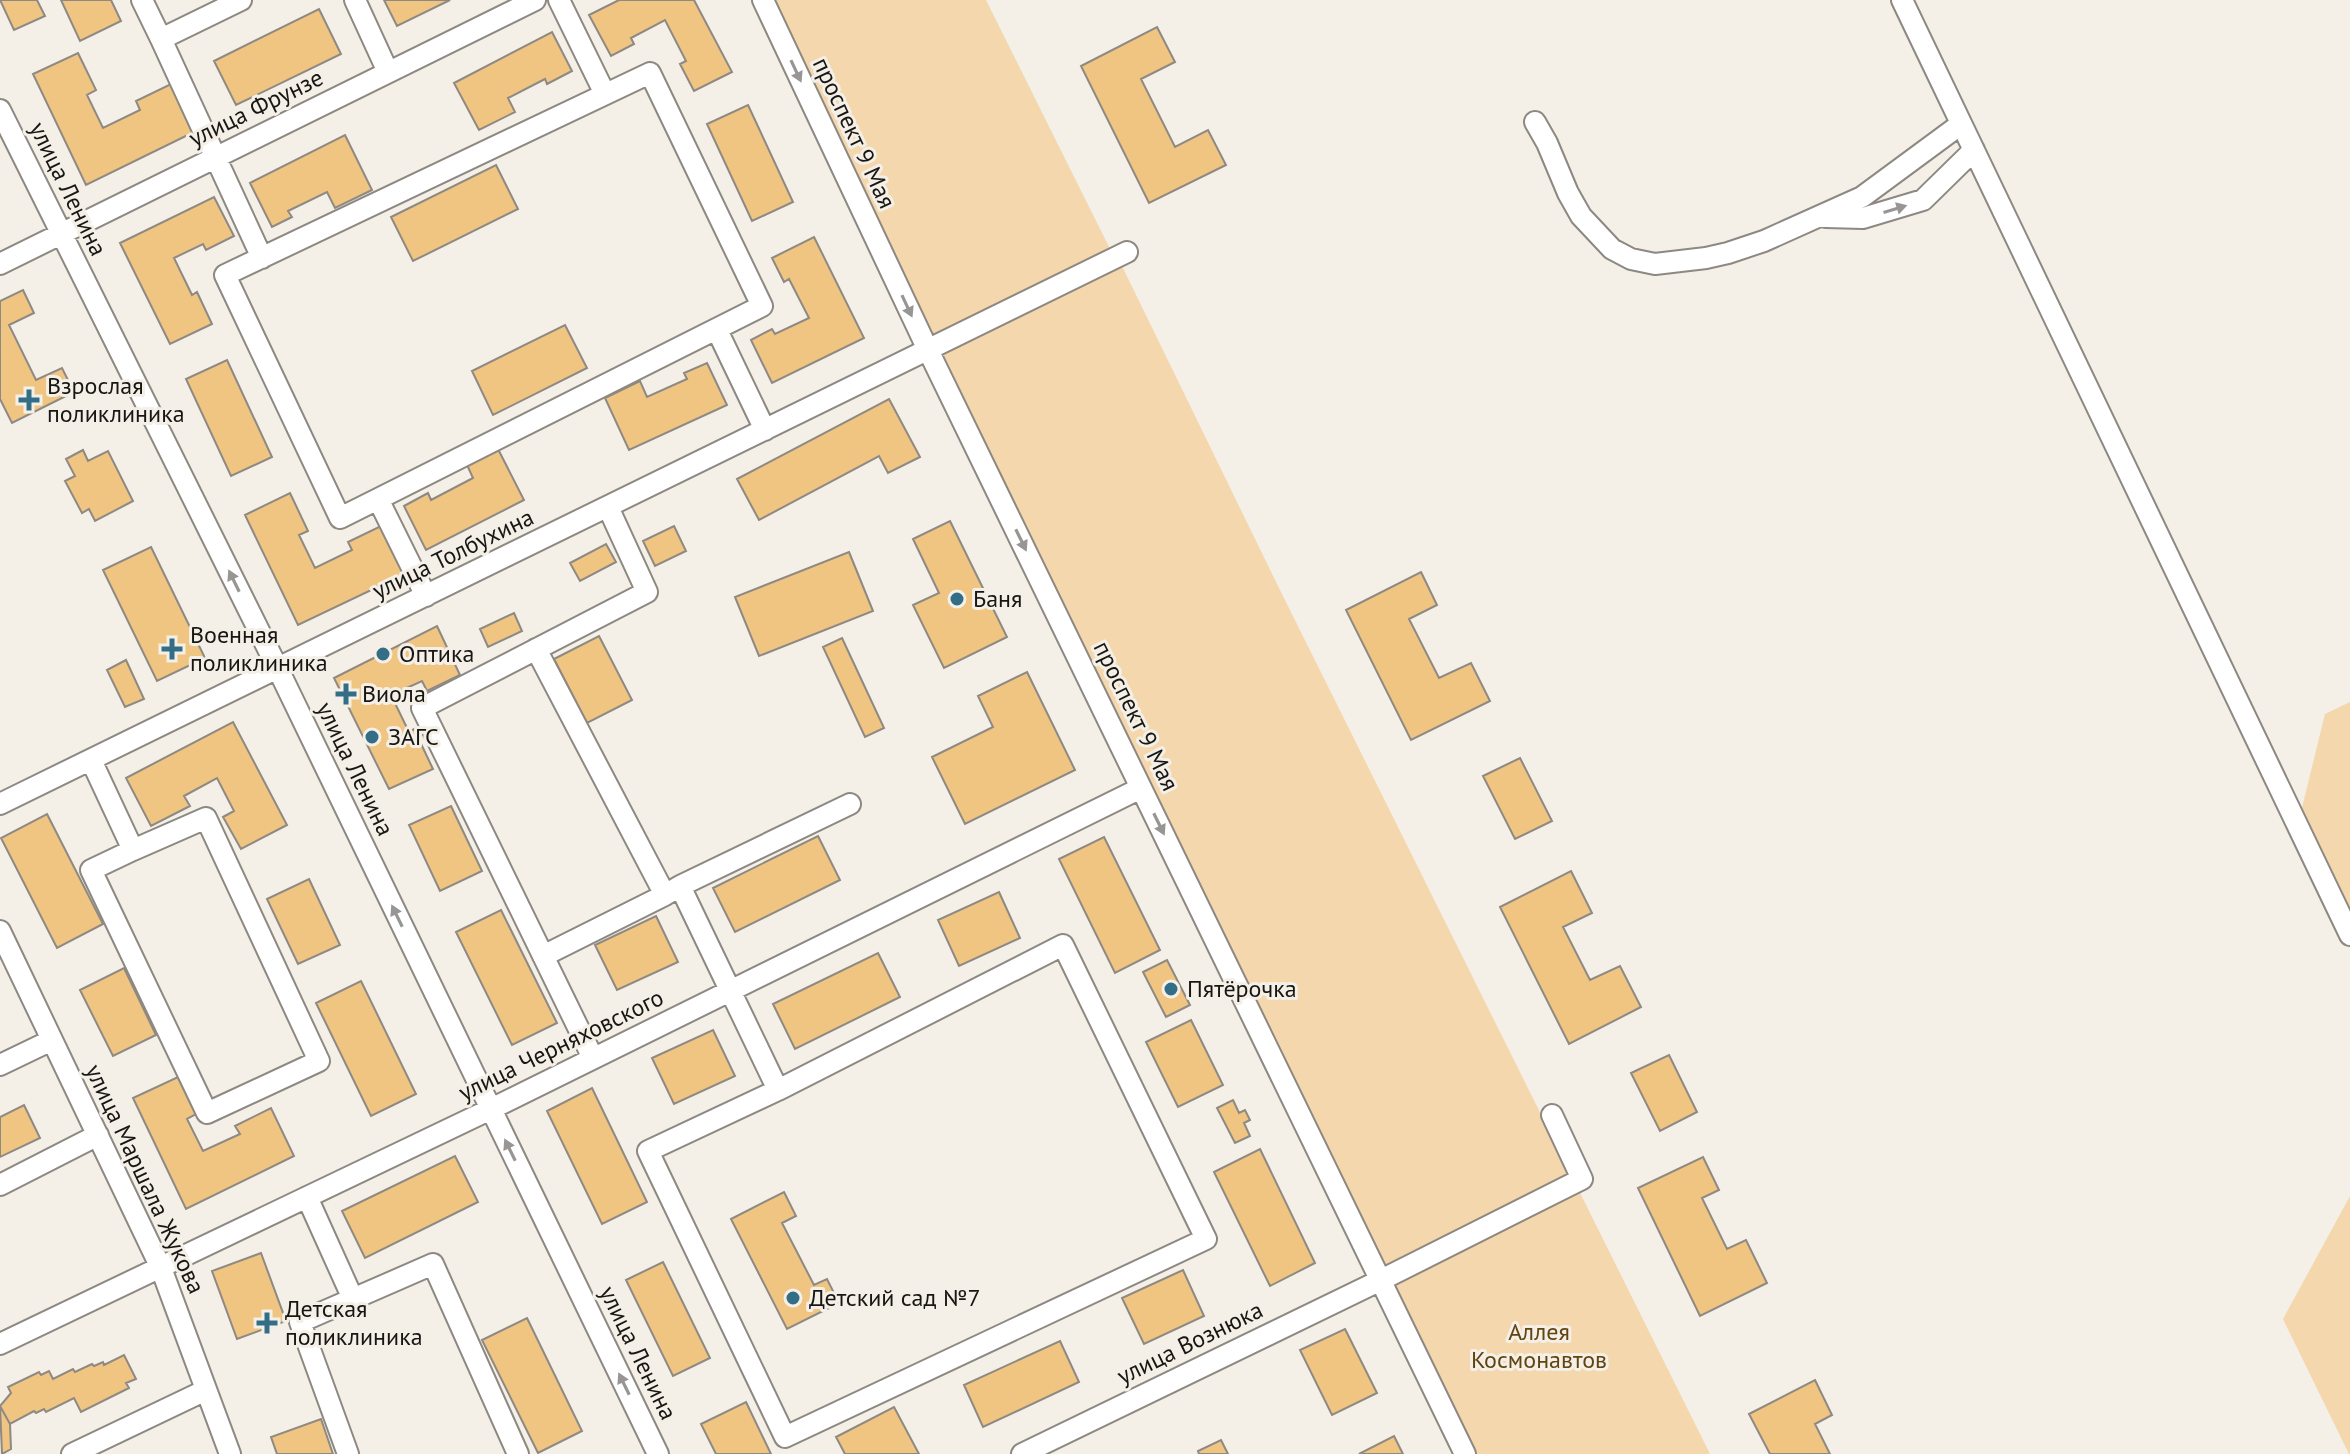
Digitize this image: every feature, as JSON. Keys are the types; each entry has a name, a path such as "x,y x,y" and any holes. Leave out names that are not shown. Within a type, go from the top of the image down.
{"street":[{"path":"142,0 262,258"},
{"path":"161,39 241,0"},
{"path":"355,0 388,72"},
{"name":"улица Фрунзе","path":"0,264 535,0"},
{"path":"559,0 605,94"},
{"name":"проспект 9 Мая","path":"763,0 928,350 1465,1454"},
{"path":"1902,0 2350,935"},
{"path":"650,73 762,306 340,518 225,275 262,258 650,73"},
{"name":"улица Ленина","path":"0,110 278,669 658,1454"},
{"path":"1535,122 1581,216 1612,249 1631,259 1655,264 1706,258 1764,241 1862,197 1961,124"},
{"path":"1818,217 1863,218 1923,200 1974,150"},
{"name":"улица Толбухина","path":"0,804 1127,252"},
{"path":"717,330 765,430"},
{"path":"378,499 426,596"},
{"path":"593,1058 422,708 647,592 608,507"},
{"path":"536,649 730,991 778,1090"},
{"path":"91,760 133,850"},
{"name":"улица Черняховского","path":"0,1344 491,1109 1141,788"},
{"path":"543,956 850,804"},
{"path":"206,818 319,1061 207,1113 91,870 133,850 206,818"},
{"name":"улица Маршала Жукова","path":"0,931 7,964 52,1040 161,1268 230,1454"},
{"path":"1063,945 1206,1239 785,1437 648,1151 778,1090 1063,945"},
{"path":"0,1065 52,1040"},
{"name":"улица Вознюка","path":"1022,1454 1582,1179 1552,1115"},
{"path":"0,1185 98,1135"},
{"path":"307,1197 353,1299"},
{"path":"348,1454 300,1322 433,1264 518,1454"},
{"path":"72,1454 206,1390"}],"green space":[{"name":"Аллея Космонавтов","path":"767,0 986,0 1118,265 1121,264 1710,1454 1476,1454"},
{"path":"2350,702 2350,915 2300,816 2325,714"},
{"path":"2350,1196 2350,1454 2349,1454 2283,1319"}],"building":[{"path":"0,0 37,0 45,16 14,30"},
{"path":"61,0 111,0 121,21 80,41"},
{"path":"384,0 450,0 397,26"},
{"path":"619,0 694,0 732,72 694,91 680,64 686,61 665,20 631,38 634,44 611,56 589,15"},
{"path":"319,9 341,54 236,105 214,61"},
{"path":"1157,27 1175,62 1141,79 1175,147 1208,130 1226,165 1149,203 1081,66"},
{"path":"552,32 572,71 547,84 545,79 508,98 515,112 479,130 454,83"},
{"path":"78,53 96,90 87,95 103,128 140,110 136,101 171,84 194,132 86,185 33,74"},
{"path":"748,105 793,202 752,221 707,124"},
{"path":"345,135 372,190 335,208 327,192 288,211 292,217 272,227 250,183"},
{"path":"496,165 518,209 413,261 391,217"},
{"path":"214,197 234,236 206,250 203,244 174,258 192,295 197,292 212,324 170,344 120,243"},
{"path":"814,237 864,338 772,383 751,340 772,329 775,334 809,318 789,279 784,282 772,258"},
{"path":"23,290 34,313 9,325 36,380 62,368 74,392 12,423 0,399 0,301"},
{"path":"565,325 587,368 493,415 472,371"},
{"path":"227,360 272,457 231,476 186,379"},
{"path":"707,363 727,405 629,450 605,398 640,381 647,397 687,379 684,373"},
{"path":"889,399 920,457 888,473 879,456 759,520 737,479"},
{"path":"498,449 524,500 426,550 404,506 428,493 431,500 473,478 467,465"},
{"path":"83,450 88,461 108,451 133,501 95,521 89,509 82,513 65,481 75,476 66,459"},
{"path":"290,493 308,531 299,535 315,568 352,550 348,542 383,525 407,573 298,625 245,515"},
{"name":"Баня","path":"950,521 1007,637 944,668 913,605 939,593 913,539"},
{"path":"674,526 686,551 655,566 643,541"},
{"path":"606,544 616,562 580,581 570,563"},
{"path":"151,547 205,658 157,681 103,570"},
{"path":"849,552 873,611 759,656 735,597"},
{"path":"1421,572 1437,605 1409,619 1439,678 1471,663 1490,701 1411,740 1346,610"},
{"path":"514,613 522,631 488,647 480,629"},
{"path":"437,626 460,675 427,691 422,681 391,695 409,732 414,729 433,769 389,789 334,678"},
{"path":"599,636 632,700 587,723 554,659"},
{"path":"842,638 884,728 865,737 823,647"},
{"path":"126,660 144,699 125,707 107,670"},
{"path":"1027,672 1075,770 965,824 932,757 993,727 978,696"},
{"path":"233,722 287,825 241,849 223,817 234,811 217,778 184,796 190,806 151,826 126,778"},
{"path":"1520,758 1552,821 1515,839 1483,776"},
{"path":"451,806 482,871 440,891 409,825"},
{"path":"47,814 103,924 57,948 1,838"},
{"path":"818,836 840,880 735,932 713,888"},
{"path":"1104,837 1160,950 1115,973 1059,859"},
{"path":"1571,871 1592,913 1563,927 1590,980 1620,966 1641,1007 1569,1044 1500,907"},
{"path":"309,879 340,945 298,964 267,899"},
{"path":"999,892 1020,938 959,966 938,920"},
{"path":"501,910 557,1023 512,1045 456,932"},
{"path":"656,916 678,962 617,990 595,945"},
{"path":"878,953 900,997 795,1049 773,1004"},
{"path":"1167,960 1190,1005 1166,1017 1143,972"},
{"path":"124,968 156,1035 113,1056 80,990"},
{"path":"361,981 416,1094 371,1116 316,1003"},
{"path":"1191,1020 1223,1085 1178,1107 1146,1042"},
{"path":"713,1030 735,1076 674,1104 652,1058"},
{"path":"1669,1055 1697,1112 1660,1131 1631,1073"},
{"path":"178,1077 196,1114 187,1119 203,1151 240,1134 235,1126 271,1108 294,1156 186,1209 133,1098"},
{"path":"592,1088 647,1202 602,1224 547,1111"},
{"path":"1233,1100 1239,1113 1245,1110 1250,1120 1244,1123 1250,1136 1235,1143 1217,1108"},
{"path":"24,1105 40,1138 0,1157 0,1117"},
{"path":"1260,1149 1315,1263 1270,1286 1214,1172"},
{"path":"455,1156 478,1202 365,1258 342,1211"},
{"path":"1703,1157 1719,1190 1702,1198 1727,1249 1746,1240 1767,1283 1700,1316 1638,1188"},
{"path":"784,1192 796,1216 782,1223 814,1285 827,1279 839,1303 787,1329 731,1219"},
{"path":"261,1253 286,1321 237,1339 212,1271"},
{"path":"663,1262 710,1358 673,1376 626,1280"},
{"path":"1183,1270 1204,1316 1144,1344 1122,1298"},
{"path":"527,1318 582,1431 538,1453 482,1340"},
{"path":"1345,1329 1377,1393 1332,1415 1300,1350"},
{"path":"1060,1341 1079,1382 983,1427 964,1385"},
{"path":"124,1355 136,1379 126,1383 129,1388 81,1412 74,1398 46,1412 44,1409 34,1411 10,1424 0,1406 11,1393 8,1387 39,1372 41,1375 49,1371 53,1379 73,1369 75,1372 92,1364 103,1362 104,1365"},
{"path":"1815,1380 1832,1415 1815,1424 1830,1454 1770,1454 1749,1414"},
{"path":"746,1402 771,1454 716,1454 701,1424"},
{"path":"0,1406 10,1424 11,1449 2,1454"},
{"path":"894,1407 919,1454 845,1454 836,1437"},
{"path":"321,1419 333,1454 277,1454 271,1437"},
{"path":"1394,1436 1403,1454 1359,1454"},
{"path":"1221,1440 1228,1454 1199,1454 1198,1451"}],"place":[{"name":"Взрослая поликлиника","path":"29,400"},
{"name":"Баня","path":"957,599"},
{"name":"Военная поликлиника","path":"172,649"},
{"name":"Оптика","path":"383,654"},
{"name":"Виола","path":"346,694"},
{"name":"ЗАГС","path":"372,737"},
{"name":"Пятёрочка","path":"1171,989"},
{"name":"Детский сад №7","path":"793,1298"},
{"name":"Детская поликлиника","path":"267,1323"}]}
